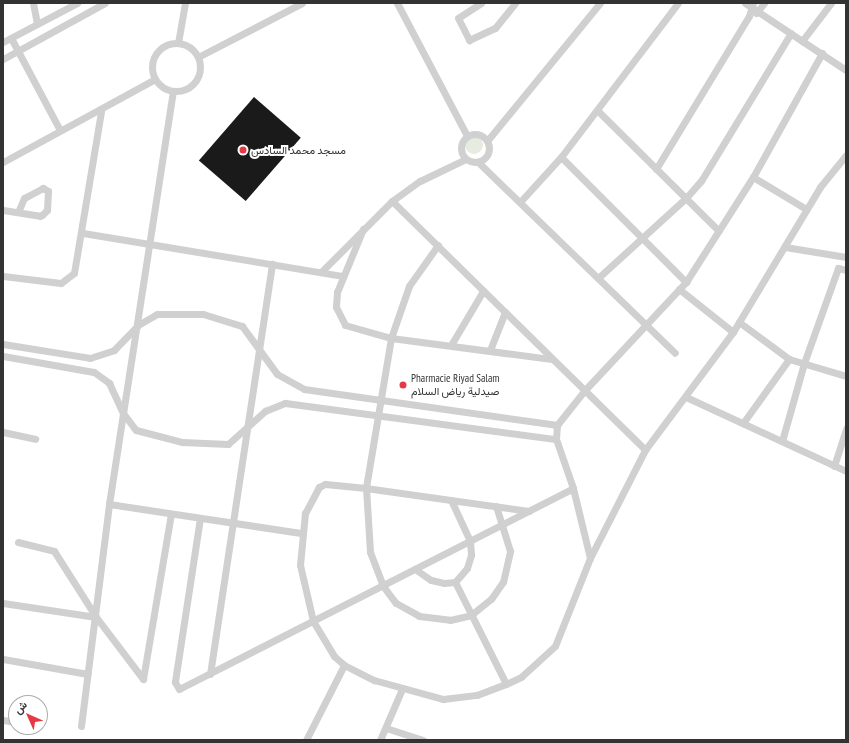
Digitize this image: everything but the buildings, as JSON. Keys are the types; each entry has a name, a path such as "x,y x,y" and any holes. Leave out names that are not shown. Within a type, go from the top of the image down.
{"street":[{"path":"34,3 37,24"},
{"path":"3,42 77,3"},
{"path":"3,58 105,3"},
{"path":"178,43 185,3"},
{"path":"198,57 302,3"},
{"path":"397,3 467,136"},
{"path":"481,3 458,18 469,40 495,28 515,3"},
{"path":"478,162 488,153 487,141 600,3"},
{"path":"520,202 561,158 598,111 678,3"},
{"path":"749,16 759,12 764,3"},
{"path":"802,41 831,3"},
{"path":"656,168 749,16 750,4"},
{"path":"750,4 759,12 846,70"},
{"path":"598,278 643,239 686,198 791,33"},
{"path":"11,38 60,130"},
{"path":"174,91 193,84 200,71 198,57 178,43"},
{"path":"154,79 152,65 158,51 178,43"},
{"path":"590,558 573,488 556,439 557,425 584,391 645,324 686,282 720,231 753,176 822,53"},
{"path":"154,79 174,91"},
{"path":"3,162 60,130 100,111 154,79"},
{"path":"81,726 96,617 109,504 174,91"},
{"path":"3,276 62,283 76,268 83,233 100,111"},
{"path":"598,111 720,231"},
{"path":"466,159 461,144 467,136 476,134 487,141"},
{"path":"529,511 366,488 325,484 319,487 310,499 301,533 302,582 313,621 344,666 402,689 443,699 477,695 521,677 555,646 590,558 645,450 686,397 739,322 785,247 806,209 846,155"},
{"path":"561,158 686,282"},
{"path":"321,272 392,200 420,181 466,159 478,162 676,353"},
{"path":"753,176 806,209"},
{"path":"3,210 18,212 45,214 48,191 44,188 24,198 18,212"},
{"path":"392,200 505,312 550,359 645,450"},
{"path":"363,229 343,276 336,307 345,325 391,338 550,359"},
{"path":"83,233 343,276"},
{"path":"438,245 409,286 391,338 366,488 369,543 383,586 402,608 420,616 441,620 471,615 492,599 507,571 510,551 496,506"},
{"path":"785,247 846,257"},
{"path":"210,674 250,426 272,264"},
{"path":"782,441 804,363 838,268 846,270"},
{"path":"679,289 732,332"},
{"path":"451,345 483,291"},
{"path":"3,344 90,358 114,350 138,325 166,312 203,314 242,326 261,348 272,369 292,385 380,401 557,425"},
{"path":"490,350 505,312"},
{"path":"739,322 789,359 846,376"},
{"path":"3,356 94,372 109,383 123,413 144,434 205,445 228,444 274,405 285,403 378,414 556,439"},
{"path":"744,423 789,359"},
{"path":"686,397 846,471"},
{"path":"834,466 846,428"},
{"path":"3,432 35,439"},
{"path":"200,518 175,685 181,689 573,488"},
{"path":"451,500 470,541 470,561 455,582"},
{"path":"109,504 301,533"},
{"path":"18,542 54,551 96,617 137,676 144,679 171,514"},
{"path":"415,569 437,582 455,582"},
{"path":"455,582 506,684"},
{"path":"3,603 96,617"},
{"path":"3,659 88,674"},
{"path":"306,740 344,666"},
{"path":"380,740 402,689"},
{"path":"386,728 423,740"}],"shaded area":[{"path":"474,136 480,139 483,145 480,151 474,154 468,151 465,145 468,139"}],"place":[{"name":"مسجد محمد السادس","path":"243,150"},
{"name":"Pharmacie Riyad Salam صيدلية رياض السلام","path":"403,385"}]}
